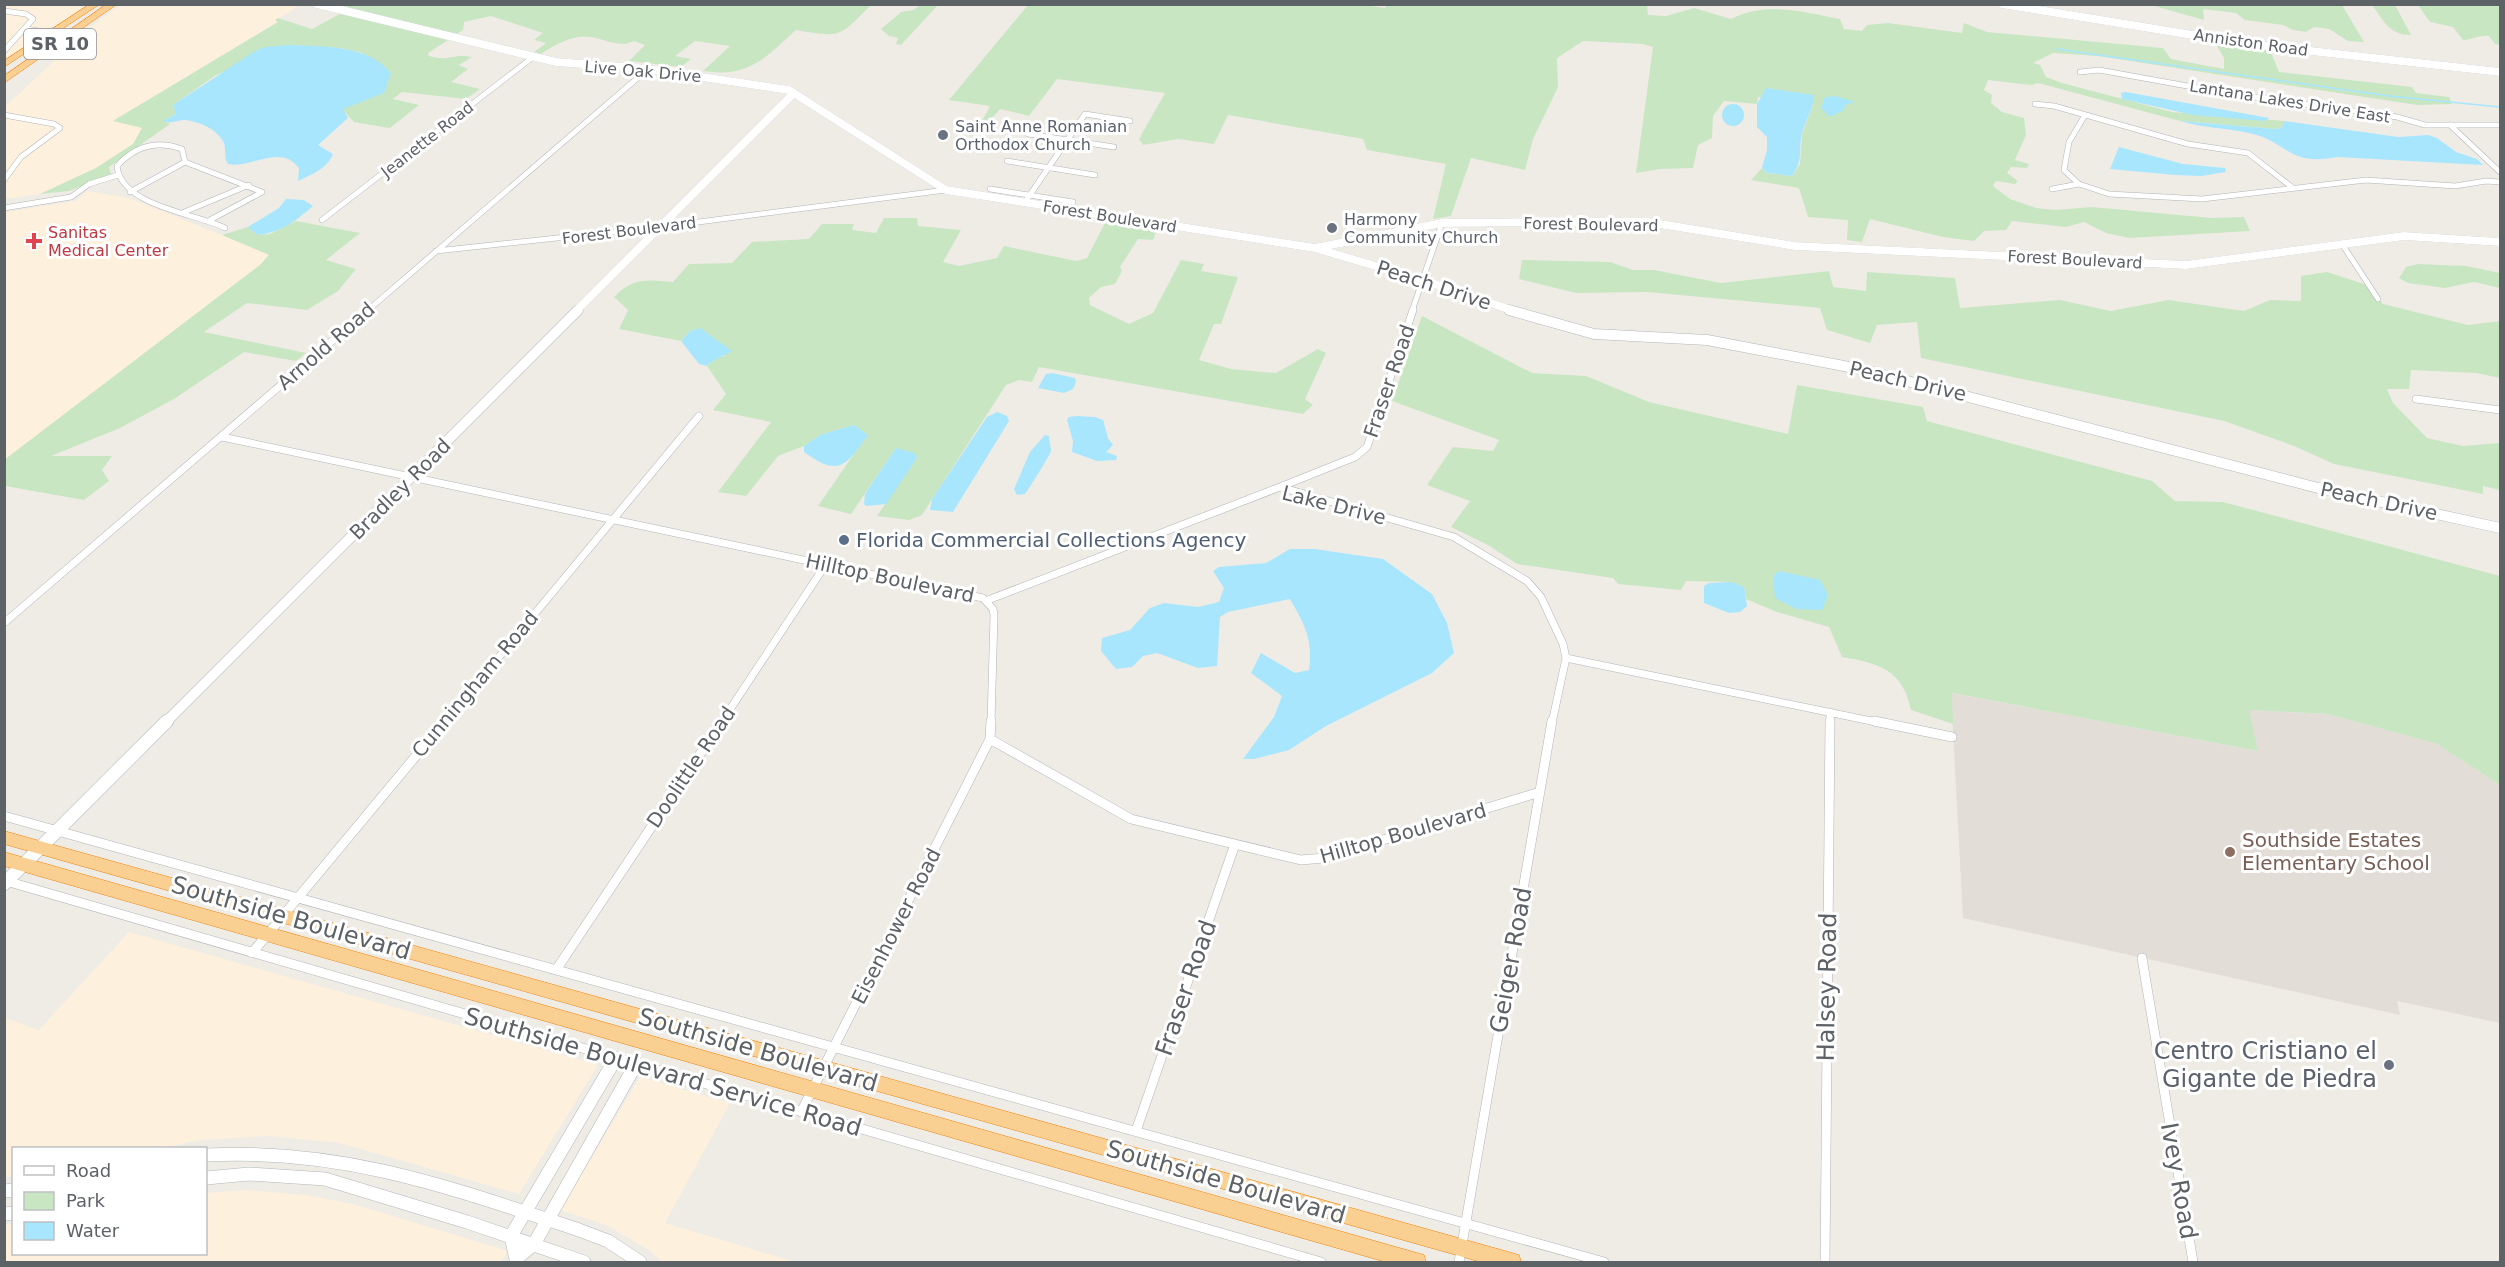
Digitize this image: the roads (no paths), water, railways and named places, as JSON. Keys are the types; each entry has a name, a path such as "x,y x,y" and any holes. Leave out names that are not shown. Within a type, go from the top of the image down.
{"highway":[{"name":"SR 10","path":"4,65 42,36 58,30 96,4"},
{"name":"SR 10","path":"4,80 113,4"},
{"name":"Southside Boulevard","path":"4,837 824,1068 1460,1255 1512,1263"},
{"name":"Southside Boulevard","path":"4,859 1417,1263"}],"street":[{"path":"4,51 32,22 32,17 4,9 9,4"},
{"name":"Live Oak Drive","path":"316,4 568,64 648,69 778,87 794,93 946,190"},
{"name":"Anniston Road","path":"2002,4 2054,10 2248,44 2500,72"},
{"path":"25,31 58,30"},
{"path":"25,31 42,36"},
{"path":"12,44 42,36"},
{"name":"Jeanette Road","path":"322,220 533,57"},
{"name":"Arnold Road","path":"4,623 648,69"},
{"name":"Lantana Lakes Drive East","path":"2080,72 2099,70 2226,93 2397,117 2425,125 2500,125"},
{"name":"Bradley Road","path":"6,882 794,93"},
{"path":"2036,104 2054,106 2188,144 2235,149 2248,153 2294,188"},
{"path":"1027,199 1085,114 1130,121"},
{"path":"4,115 54,123 60,128 21,158 4,180"},
{"path":"2085,115 2069,142 2063,165 2068,175 2079,184 2109,194 2202,199 2366,180 2455,186 2486,181 2500,182"},
{"path":"2450,125 2500,172"},
{"path":"1028,134 1114,147"},
{"path":"185,162 182,149 152,143 120,162 117,166 118,175 130,192 182,213 210,220 225,228"},
{"path":"1007,161 1095,175"},
{"path":"130,192 185,162 249,185 262,192 210,220"},
{"path":"4,208 71,197 89,184 118,175"},
{"path":"2052,189 2079,184"},
{"path":"182,213 249,185"},
{"path":"990,189 1027,199 1073,202"},
{"name":"Forest Boulevard","path":"436,251 660,227 946,190 1027,199 1315,248 1442,223 1648,222 1795,246 2186,265 2418,236 2500,242"},
{"name":"Fraser Road","path":"1280,487 1355,457 1367,447 1442,223"},
{"path":"2342,244 2378,298"},
{"name":"Peach Drive","path":"1315,248 1594,334 1630,338 1707,340 1848,366 1969,395 2327,491 2500,528"},
{"path":"2416,399 2500,410"},
{"name":"Cunningham Road","path":"252,953 699,416"},
{"name":"Hilltop Boulevard","path":"222,436 988,600 994,615 990,739 1118,814 1301,860 1324,858 1540,792"},
{"name":"Lake Drive","path":"988,600 1280,487 1438,531 1468,544 1534,587 1563,644 1566,658"},
{"name":"Doolittle Road","path":"556,970 826,564"},
{"path":"1566,658 1952,737"},
{"name":"Geiger Road","path":"1460,1255 1555,704 1566,658"},
{"name":"Halsey Road","path":"1825,1263 1830,712"},
{"name":"Eisenhower Road","path":"801,1112 990,739"},
{"path":"4,816 1604,1263"},
{"name":"Fraser Road","path":"1136,1131 1235,844"},
{"name":"Southside Boulevard Service Road","path":"6,882 1322,1263"},
{"name":"Ivey Road","path":"2142,958 2193,1263"},
{"path":"616,1058 511,1236 516,1258 534,1244 636,1064"},
{"path":"207,1155 252,1151 339,1159 548,1219 608,1241 640,1263"},
{"path":"207,1178 249,1174 325,1179 511,1236 584,1263"}],"water":[{"path":"289,45 330,47 357,52 370,57 391,73 384,93 343,109 348,118 318,145 333,154 327,164 318,170 298,181 299,168 283,158 265,158 237,165 228,164 223,141 212,130 197,122 163,121 176,114 173,105 255,51 265,47"},
{"path":"1766,88 1814,95 1802,133 1798,165 1792,176 1767,173 1762,168 1767,150 1767,137 1757,127 1757,104"},
{"path":"2126,92 2269,118 2265,121 2193,115 2122,99 2121,93"},
{"path":"1835,96 1855,102 1845,105 1844,110 1830,117 1821,108 1825,97"},
{"path":"1733,104 1741,107 1744,115 1741,123 1733,126 1725,123 1722,115 1725,107"},
{"path":"2180,121 2275,129 2281,128 2285,121 2398,137 2428,135 2437,138 2456,152 2477,159 2483,165 2337,157 2308,159 2249,133"},
{"path":"2119,147 2183,164 2225,168 2226,172 2201,176 2110,169"},
{"path":"286,199 304,200 313,206 294,221 273,232 257,235 248,227 279,208"},
{"path":"700,328 732,351 707,366 699,364 681,341 690,331"},
{"path":"1052,373 1075,378 1073,389 1064,393 1038,388 1046,374"},
{"path":"997,412 1007,416 1009,421 953,512 930,510 932,499 987,417"},
{"path":"1069,417 1103,420 1108,438 1113,445 1106,452 1117,456 1116,460 1097,461 1072,452 1073,441 1067,420"},
{"path":"854,425 868,435 853,455 840,465 826,464 804,452 804,446 820,435"},
{"path":"1045,435 1049,436 1050,454 1025,494 1017,495 1014,489 1030,452"},
{"path":"896,448 915,453 917,458 886,504 866,506 864,504 865,494"},
{"path":"1290,549 1315,549 1383,559 1432,594 1447,623 1454,653 1432,673 1326,726 1289,750 1254,759 1243,759 1274,717 1282,696 1251,673 1261,653 1295,673 1309,670 1310,650 1307,633 1290,599 1228,612 1220,617 1217,666 1198,668 1157,653 1143,656 1132,667 1116,669 1101,651 1102,638 1130,630 1150,608 1164,603 1198,607 1219,602 1224,588 1213,571 1219,567 1266,563"},
{"path":"1779,571 1820,580 1828,595 1822,610 1796,609 1775,598 1773,576"},
{"path":"1732,582 1744,587 1747,606 1740,612 1729,613 1704,603 1704,586 1709,583"}],"waterway":[{"path":"2056,49 2389,96 2500,107"}],"place":[{"name":"Saint Anne Romanian Orthodox Church","path":"943,135"},
{"name":"Harmony Community Church","path":"1332,228"},
{"name":"Sanitas Medical Center","path":"34,241"},
{"name":"Florida Commercial Collections Agency","path":"844,540"},
{"name":"Southside Estates Elementary School","path":"2230,852"},
{"name":"Centro Cristiano el Gigante de Piedra","path":"2389,1065"}]}
